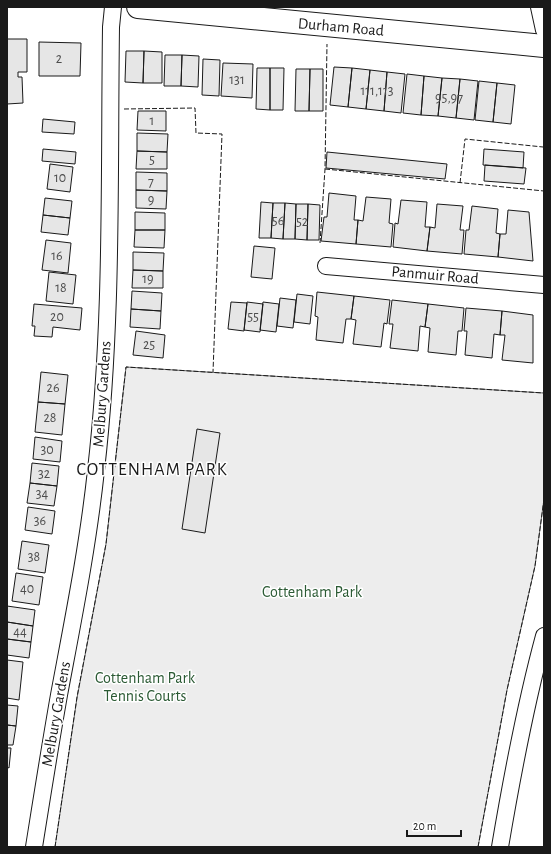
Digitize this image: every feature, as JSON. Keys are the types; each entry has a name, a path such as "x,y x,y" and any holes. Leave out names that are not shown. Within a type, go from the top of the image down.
{"main road":[{"name":"Durham Road","path":"138,7 544,46"}],"street":[{"name":"Melbury Gardens","path":"34,847 58,697 85,557 99,448 105,379 108,310 111,27 113,7"},
{"path":"539,7 544,30"},
{"name":"Panmuir Road","path":"326,266 544,285"},
{"path":"500,847 514,764 544,636"}],"shaded area":[{"name":"Cottenham Park","path":"126,367 544,393 544,499 535,566 507,690 478,847 55,847 77,698 106,544"}],"building":[{"path":"7,39 27,39 27,72 18,72 18,77 22,77 23,103 7,104"},
{"path":"39,42 81,43 80,76 39,76"},
{"path":"126,51 144,51 143,83 125,82"},
{"path":"144,51 162,52 162,83 143,83"},
{"path":"165,55 182,55 181,86 164,86"},
{"path":"182,55 199,56 198,87 181,86"},
{"path":"203,59 220,60 219,96 202,95"},
{"path":"223,63 253,64 252,98 221,96"},
{"path":"334,67 352,68 348,107 330,105"},
{"path":"257,68 270,68 270,110 256,109"},
{"path":"270,68 284,68 283,110 270,110"},
{"path":"352,68 370,70 366,109 348,107"},
{"path":"296,69 310,69 309,111 295,111"},
{"path":"310,69 323,69 323,111 309,111"},
{"path":"370,70 387,72 384,111 366,109"},
{"path":"387,72 405,74 401,113 384,111"},
{"path":"407,74 424,76 421,115 403,113"},
{"path":"424,76 442,78 438,116 421,115"},
{"path":"442,78 460,79 456,118 438,116"},
{"path":"460,79 478,81 474,120 456,118"},
{"path":"479,81 497,83 493,122 475,120"},
{"path":"497,83 515,85 511,124 493,122"},
{"path":"138,111 166,111 166,131 137,130"},
{"path":"43,119 75,122 74,134 42,132"},
{"path":"137,133 168,134 167,152 137,151"},
{"path":"43,149 76,152 75,164 42,161"},
{"path":"484,149 524,152 523,168 483,165"},
{"path":"137,151 167,152 167,169 136,169"},
{"path":"327,152 447,164 445,179 326,168"},
{"path":"50,164 73,167 70,192 47,189"},
{"path":"485,165 526,168 524,184 484,181"},
{"path":"136,172 167,173 167,191 136,190"},
{"path":"136,190 167,191 166,209 136,208"},
{"path":"329,193 356,196 354,220 358,220 356,244 321,241 324,217 327,217"},
{"path":"366,197 391,199 389,223 393,224 391,247 356,244 358,220 363,221"},
{"path":"45,198 72,201 70,218 43,215"},
{"path":"401,200 427,202 425,227 430,227 427,251 393,247 395,223 398,224"},
{"path":"261,202 273,203 271,238 259,238"},
{"path":"273,203 285,203 283,239 271,238"},
{"path":"285,203 296,204 295,239 283,239"},
{"path":"296,204 308,204 307,240 295,239"},
{"path":"308,204 320,205 319,240 307,240"},
{"path":"437,204 463,206 460,230 464,230 462,254 427,251 430,227 435,228"},
{"path":"472,206 498,209 496,233 500,234 498,257 464,254 466,230 469,230"},
{"path":"508,210 529,212 533,261 498,257 500,234 506,234"},
{"path":"135,212 165,213 165,230 135,230"},
{"path":"43,215 70,218 68,235 41,232"},
{"path":"135,230 165,230 164,248 134,247"},
{"path":"46,240 71,243 68,273 42,270"},
{"path":"254,246 275,248 272,279 251,277"},
{"path":"133,252 164,253 163,271 133,270"},
{"path":"133,270 163,271 163,288 132,288"},
{"path":"49,272 76,275 73,304 46,301"},
{"path":"132,291 162,293 161,311 131,309"},
{"path":"317,292 354,296 351,319 346,319 343,343 316,340 318,317 315,316"},
{"path":"297,294 313,296 310,324 294,322"},
{"path":"354,296 390,300 387,324 384,323 381,347 353,344 356,320 351,319"},
{"path":"280,298 296,300 293,328 277,326"},
{"path":"392,300 428,304 425,327 420,326 418,351 390,348 393,324 389,324"},
{"path":"231,302 247,303 244,331 228,329"},
{"path":"247,302 263,304 260,332 244,330"},
{"path":"263,302 279,304 276,332 260,330"},
{"path":"34,304 82,308 80,330 53,327 52,337 34,336 35,326 32,326"},
{"path":"428,304 464,308 462,331 458,331 456,355 428,352 430,328 425,327"},
{"path":"466,308 502,311 500,335 494,334 492,358 465,355 467,331 464,331"},
{"path":"131,309 161,311 160,329 130,327"},
{"path":"502,311 533,315 533,363 502,360 505,335 500,335"},
{"path":"136,331 165,335 163,358 133,355"},
{"path":"41,372 68,375 65,404 38,402"},
{"path":"38,402 65,404 62,435 35,432"},
{"path":"197,429 220,433 205,533 182,529"},
{"path":"35,437 62,441 60,462 33,459"},
{"path":"32,463 59,466 57,486 30,483"},
{"path":"30,483 57,486 54,506 27,503"},
{"path":"28,507 55,511 52,534 25,530"},
{"path":"22,541 49,545 45,573 18,569"},
{"path":"16,573 43,577 39,605 12,601"},
{"path":"7,606 35,610 33,626 7,622"},
{"path":"7,622 33,626 31,642 7,639"},
{"path":"7,639 31,642 29,658 7,655"},
{"path":"7,660 23,662 19,700 7,698"},
{"path":"7,705 18,706 16,726 7,725"},
{"path":"7,725 16,726 13,745 7,745"},
{"path":"7,748 11,748 9,768 7,767"}],"fence":[{"path":"320,243 325,169 327,44"},
{"path":"124,109 195,108 196,133 222,134 213,372"},
{"path":"460,183 465,139 543,147"},
{"path":"325,169 544,191"},
{"path":"55,847 77,697 106,544 126,367 544,393"},
{"path":"478,847 507,690 535,566 544,499"}],"district":[{"name":"COTTENHAM PARK","path":"152,470"}],"park label":[{"name":"Cottenham Park Tennis Courts","path":"145,687"}]}
